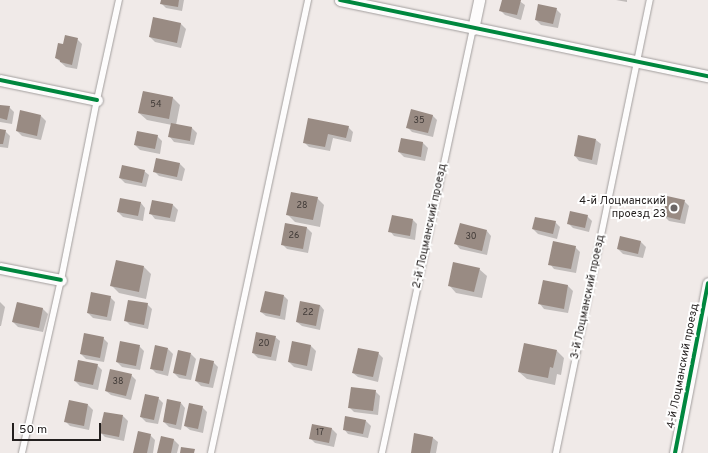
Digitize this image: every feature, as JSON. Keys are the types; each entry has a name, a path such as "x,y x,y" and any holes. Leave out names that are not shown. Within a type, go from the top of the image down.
{"street":[{"path":"340,0 473,29 708,76"},
{"name":"2-й Лоцманский проезд","path":"473,29 479,0"},
{"path":"0,80 97,100"},
{"path":"0,268 61,280"},
{"name":"4-й Лоцманский проезд","path":"675,453 708,283"}],"lane":[{"path":"22,453 61,280 97,100 119,0"},
{"path":"211,453 308,0"},
{"name":"3-й Лоцманский проезд","path":"556,453 650,0"},
{"name":"2-й Лоцманский проезд","path":"382,453 473,29"}],"building":[{"path":"161,0 179,0 178,7 160,4"},
{"path":"502,0 521,0 517,15 499,11"},
{"path":"538,4 557,8 553,24 535,20"},
{"path":"153,17 181,23 177,43 149,37"},
{"path":"65,35 78,38 72,65 60,62 60,60 55,58 58,43 63,44"},
{"path":"143,91 173,97 169,119 138,113"},
{"path":"0,105 10,106 7,120 0,118"},
{"path":"411,109 433,115 428,133 406,128"},
{"path":"20,110 41,115 37,136 16,131"},
{"path":"308,118 349,126 346,138 328,134 325,147 303,143"},
{"path":"171,123 192,127 190,141 168,137"},
{"path":"0,129 6,130 3,144 0,144"},
{"path":"137,131 158,135 155,149 134,145"},
{"path":"578,135 596,139 592,160 574,156"},
{"path":"401,138 423,142 421,157 398,152"},
{"path":"156,158 180,163 177,177 153,172"},
{"path":"122,165 145,170 142,183 119,178"},
{"path":"291,192 318,197 313,220 286,215"},
{"name":"4-й Лоцманский проезд 23","path":"667,196 685,200 680,220 663,216"},
{"path":"120,198 141,202 138,216 117,212"},
{"path":"152,200 173,204 170,218 149,214"},
{"path":"570,211 588,215 585,228 567,224"},
{"path":"392,215 413,219 410,236 388,232"},
{"path":"535,217 556,221 553,234 532,229"},
{"path":"285,223 307,227 303,249 281,245"},
{"path":"460,223 487,230 482,251 454,244"},
{"path":"620,236 641,241 638,254 617,249"},
{"path":"553,241 576,246 571,269 548,265"},
{"path":"116,260 144,266 139,292 110,286"},
{"path":"453,262 480,268 474,292 448,286"},
{"path":"543,280 568,285 564,309 538,304"},
{"path":"265,291 284,295 280,316 260,312"},
{"path":"91,292 111,296 107,317 87,313"},
{"path":"128,300 148,303 144,325 124,321"},
{"path":"300,301 320,305 316,326 296,322"},
{"path":"17,302 43,308 39,328 12,322"},
{"path":"256,332 276,336 271,357 252,353"},
{"path":"84,333 104,337 100,358 80,354"},
{"path":"120,341 140,345 136,366 116,362"},
{"path":"292,341 311,345 307,366 288,362"},
{"path":"524,343 557,350 553,368 550,367 548,378 518,372"},
{"path":"155,345 168,348 163,371 150,369"},
{"path":"358,348 379,352 373,377 352,373"},
{"path":"178,350 191,353 186,376 173,373"},
{"path":"200,358 214,361 209,384 195,381"},
{"path":"78,360 98,364 93,385 74,381"},
{"path":"110,369 132,374 126,396 105,391"},
{"path":"351,387 376,390 373,411 348,408"},
{"path":"145,394 159,397 154,420 140,417"},
{"path":"167,399 181,402 176,425 163,422"},
{"path":"69,400 88,404 84,426 64,422"},
{"path":"189,403 203,406 198,429 184,426"},
{"path":"104,412 123,415 119,437 99,433"},
{"path":"345,416 366,420 363,434 343,430"},
{"path":"312,424 332,428 329,443 309,439"},
{"path":"138,431 151,434 147,453 133,453"},
{"path":"414,433 433,437 430,453 411,453"},
{"path":"161,436 174,439 171,453 157,453"},
{"path":"181,447 195,449 194,453 180,453"}],"cycle path":[{"path":"340,0 708,76"},
{"path":"0,80 97,100"},
{"path":"0,268 61,280"},
{"path":"675,453 708,283"}],"place":[{"name":"4-й Лоцманский проезд 23","path":"674,208"}]}
